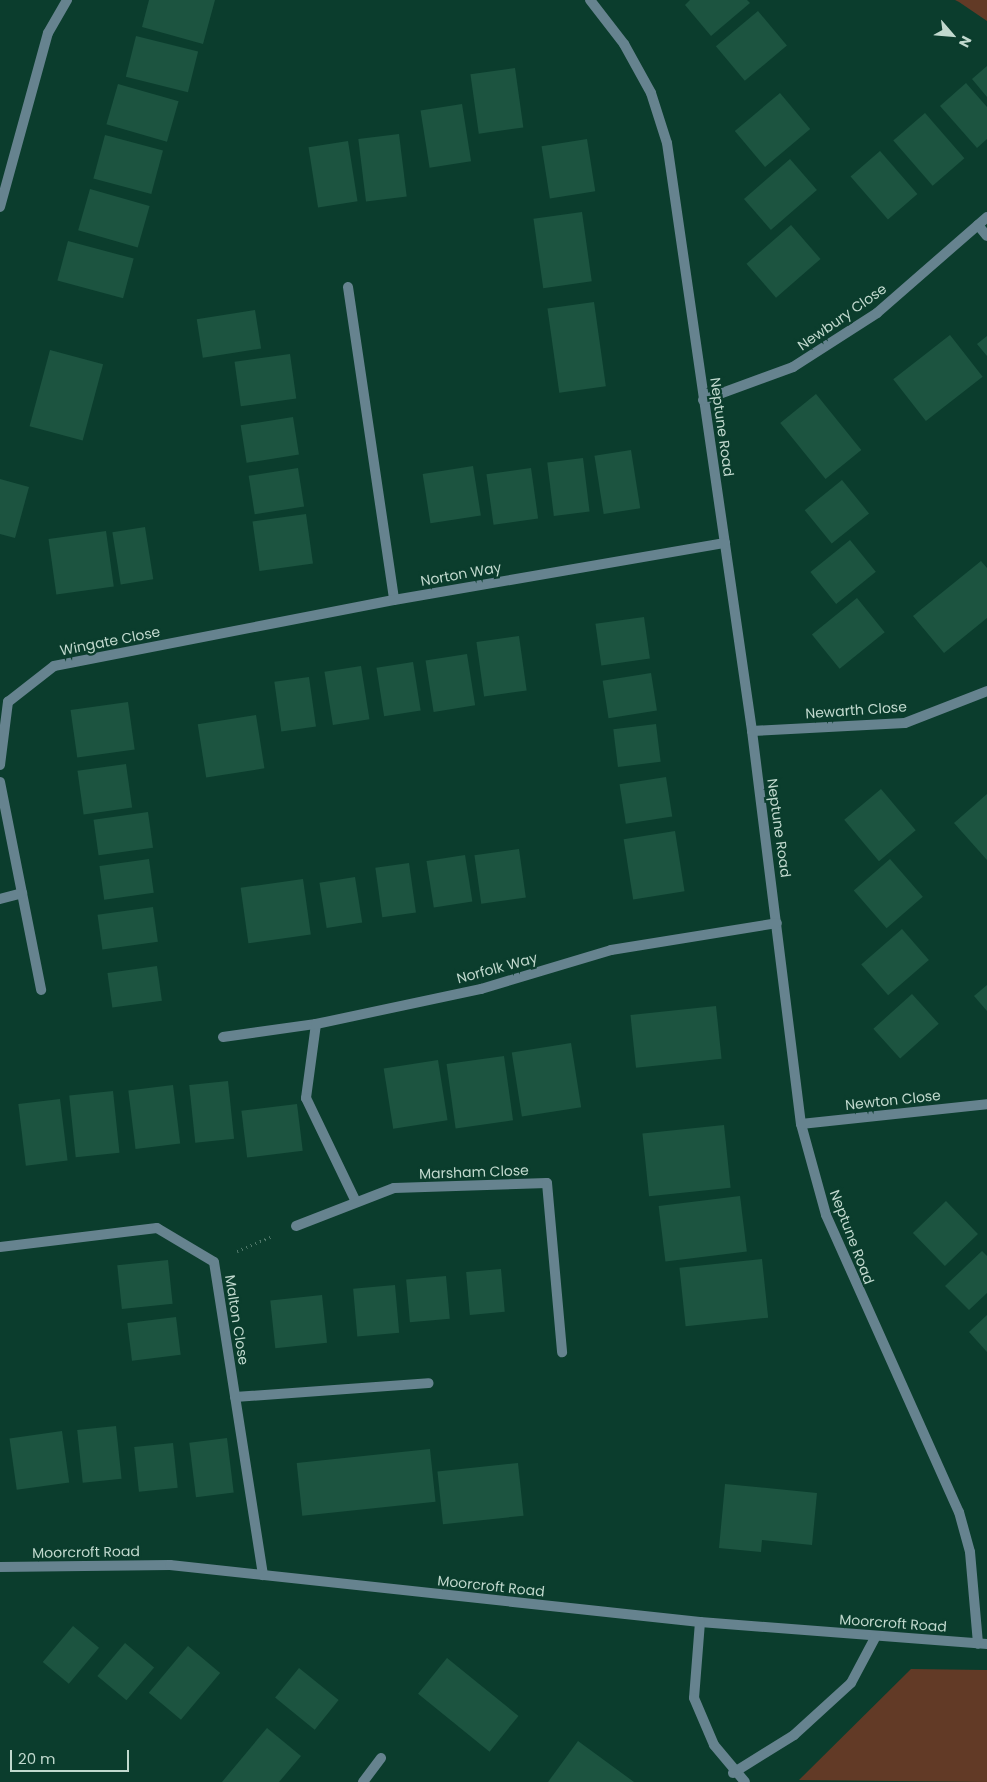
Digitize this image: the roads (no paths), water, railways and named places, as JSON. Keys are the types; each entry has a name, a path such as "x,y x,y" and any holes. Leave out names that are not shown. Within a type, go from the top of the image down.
{"street":[{"path":"0,206 48,33 67,0"},
{"name":"Neptune Road","path":"590,0 624,44 651,93 667,143 752,731 801,1124 826,1215 959,1512 970,1552 983,1644"},
{"name":"Newbury Close","path":"703,400 793,367 877,313 987,217"},
{"path":"978,225 987,236"},
{"path":"348,287 394,600"},
{"name":"Norton Way","path":"203,637 394,600 725,543"},
{"name":"Wingate Close","path":"0,765 8,702 54,666 203,637"},
{"name":"Newarth Close","path":"752,731 905,723 987,691"},
{"path":"0,782 41,990"},
{"path":"0,899 22,892"},
{"name":"Norfolk Way","path":"223,1037 316,1024 481,989 611,950 777,923"},
{"path":"316,1024 306,1098 356,1202"},
{"name":"Newton Close","path":"801,1124 987,1104"},
{"name":"Marsham Close","path":"296,1226 394,1188 547,1183 562,1352"},
{"name":"Malton Close","path":"0,1247 157,1228 214,1262 263,1575"},
{"path":"235,1397 428,1383"},
{"name":"Moorcroft Road","path":"0,1567 170,1565 700,1622 983,1644"},
{"path":"700,1622 694,1698 714,1745 733,1773 745,1782"},
{"path":"733,1773 794,1735 851,1683 876,1636"},
{"path":"363,1782 382,1758"}]}
